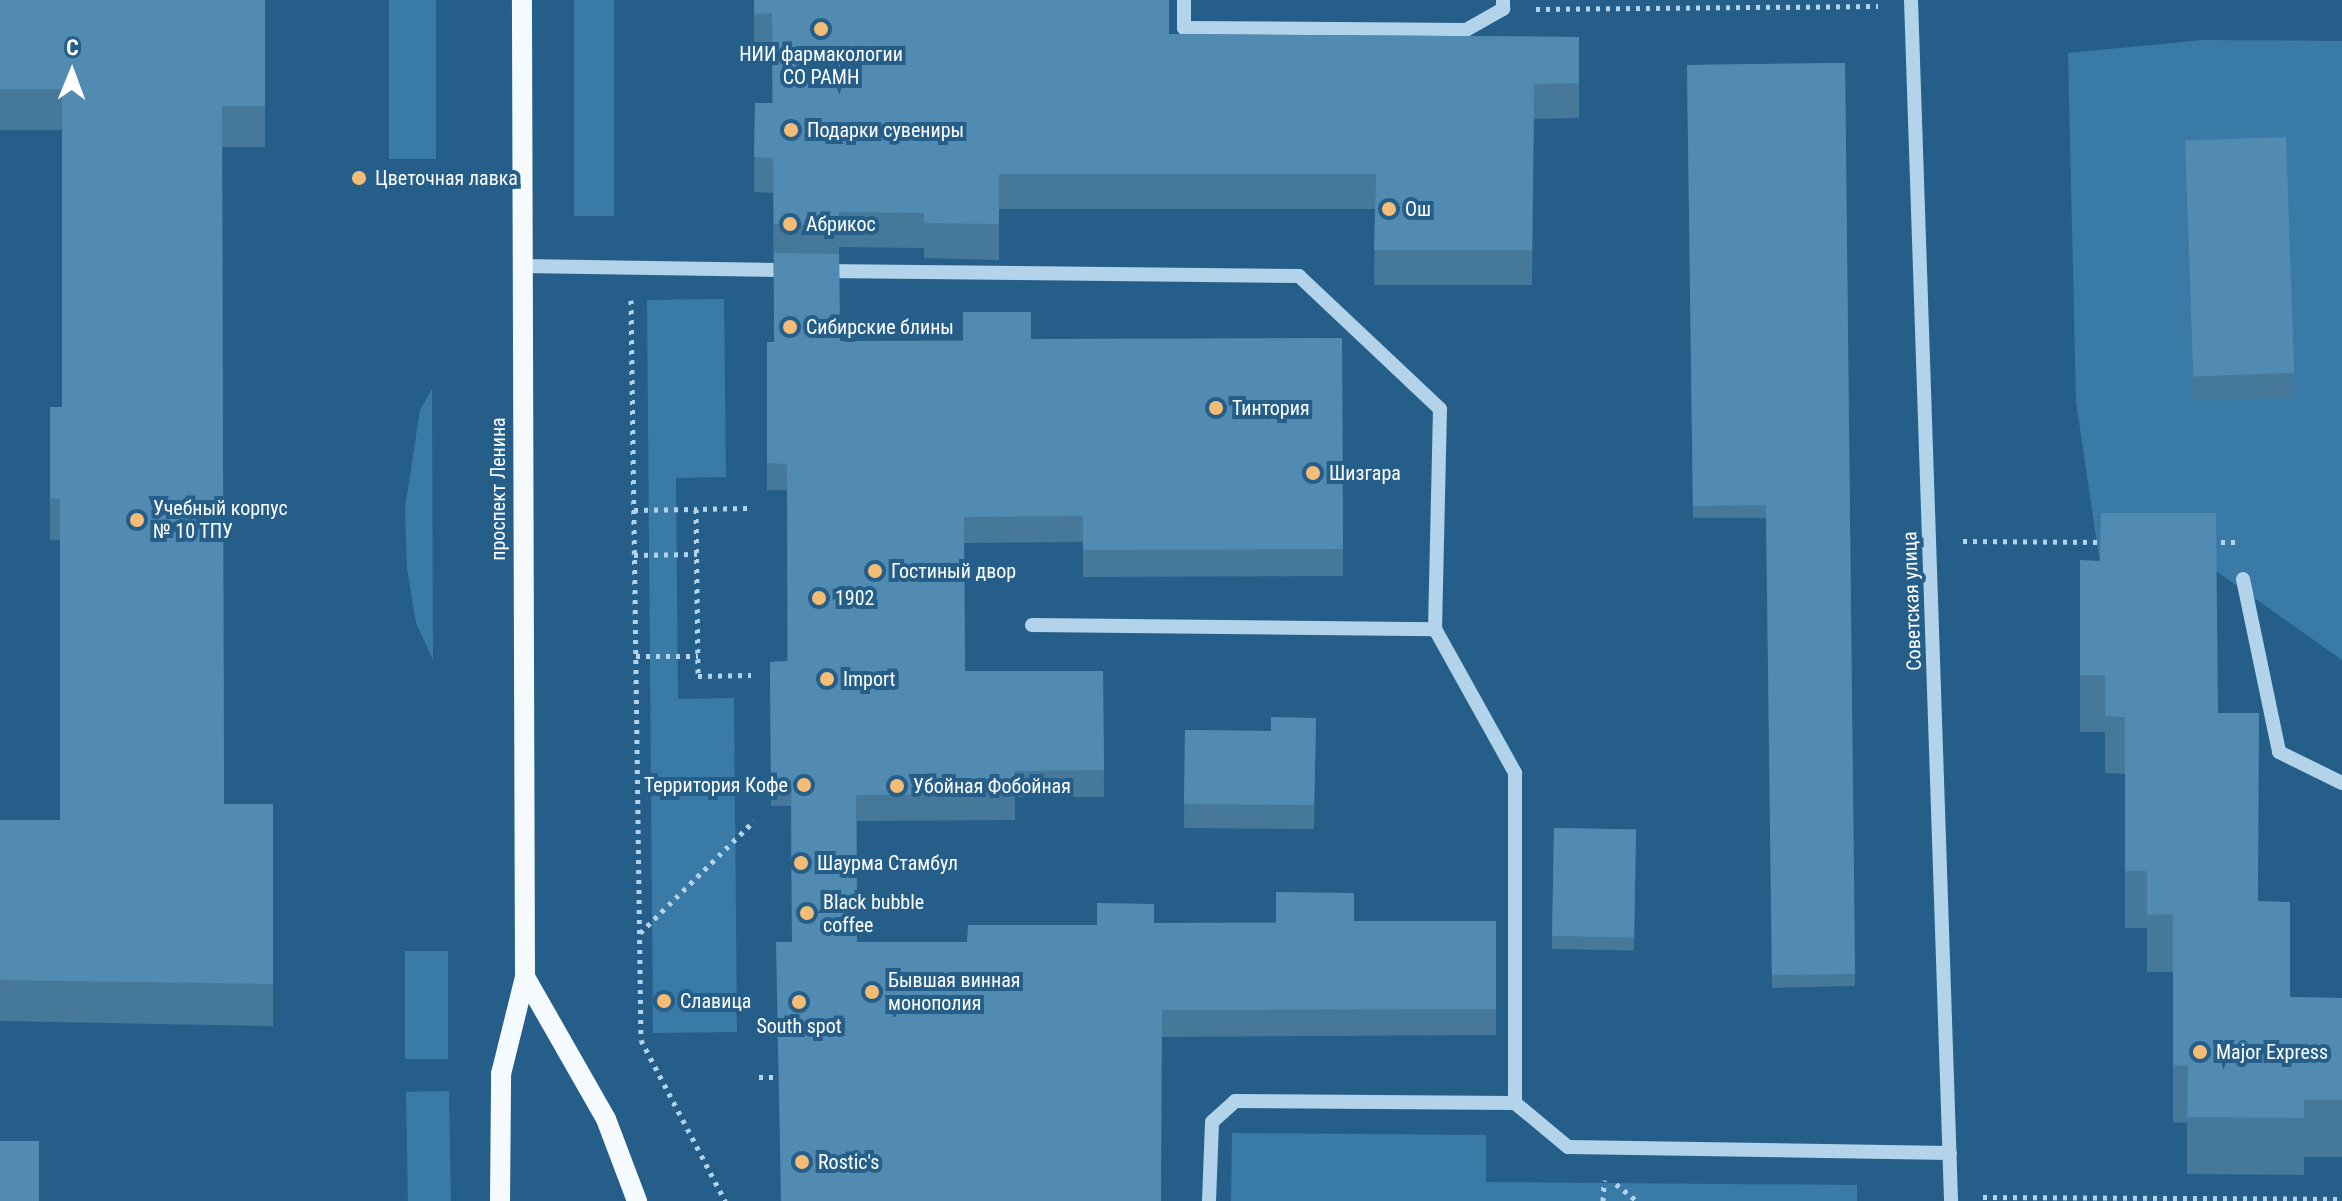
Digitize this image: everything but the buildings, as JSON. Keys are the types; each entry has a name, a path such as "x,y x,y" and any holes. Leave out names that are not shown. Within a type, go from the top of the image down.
{"main road":[{"name":"проспект Ленина","path":"500,1201 501,1074 525,977 522,0"},
{"name":"проспект Ленина","path":"525,977 606,1119 637,1201"}],"street":[{"path":"1184,0 1184,28 1466,30 1503,4"},
{"name":"Советская улица","path":"1911,0 1951,1199"},
{"path":"522,266 1299,276 1440,409 1435,629 1515,773 1515,1103"},
{"path":"2243,579 2279,752 2342,783"},
{"path":"1032,625 1435,629"},
{"path":"1209,1201 1212,1122 1235,1101 1515,1103 1568,1147 1950,1153"}],"path":[{"path":"1503,4 1879,6"},
{"path":"631,267 641,1040 725,1201"},
{"path":"634,510 747,508"},
{"path":"696,509 698,676 751,675"},
{"path":"1930,541 2118,542"},
{"path":"2196,542 2243,542 2243,579"},
{"path":"634,555 697,554"},
{"path":"636,656 698,656"},
{"path":"639,934 754,821"},
{"path":"759,1077 789,1077"},
{"path":"1603,1201 1604,1175"},
{"path":"1951,1199 2342,1199"}],"shaded area":[{"path":"389,0 436,0 436,159 389,159"},
{"path":"574,0 614,0 614,216 574,216"},
{"path":"2203,40 2342,41 2342,660 2216,571 2101,570 2076,402 2068,53"},
{"path":"724,299 726,477 676,478 678,699 734,698 737,1032 653,1033 647,300"},
{"path":"432,389 433,660 416,623 407,568 405,508 420,410"},
{"path":"405,951 448,951 448,1059 405,1059"},
{"path":"449,1091 451,1201 408,1201 406,1092"},
{"path":"1232,1133 1486,1135 1486,1182 1857,1185 1857,1201 1231,1201"}],"place":[{"name":"НИИ фармакологии СО РАМН","path":"821,29"},
{"name":"Подарки сувениры","path":"791,130"},
{"name":"Цветочная лавка","path":"359,178"},
{"name":"Ош","path":"1389,209"},
{"name":"Абрикос","path":"790,224"},
{"name":"Сибирские блины","path":"790,327"},
{"name":"Тинтория","path":"1216,408"},
{"name":"Шизгара","path":"1313,473"},
{"name":"Учебный корпус № 10 ТПУ","path":"137,520"},
{"name":"Гостиный двор","path":"875,571"},
{"name":"1902","path":"819,598"},
{"name":"Import","path":"827,679"},
{"name":"Территория Кофе","path":"804,785"},
{"name":"Убойная Фобойная","path":"897,786"},
{"name":"Шаурма Стамбул","path":"801,863"},
{"name":"Black bubble coffee","path":"807,913"},
{"name":"Бывшая винная монополия","path":"872,992"},
{"name":"Славица","path":"664,1001"},
{"name":"South spot","path":"799,1002"},
{"name":"Major Express","path":"2200,1052"},
{"name":"Rostic's","path":"802,1162"}]}
